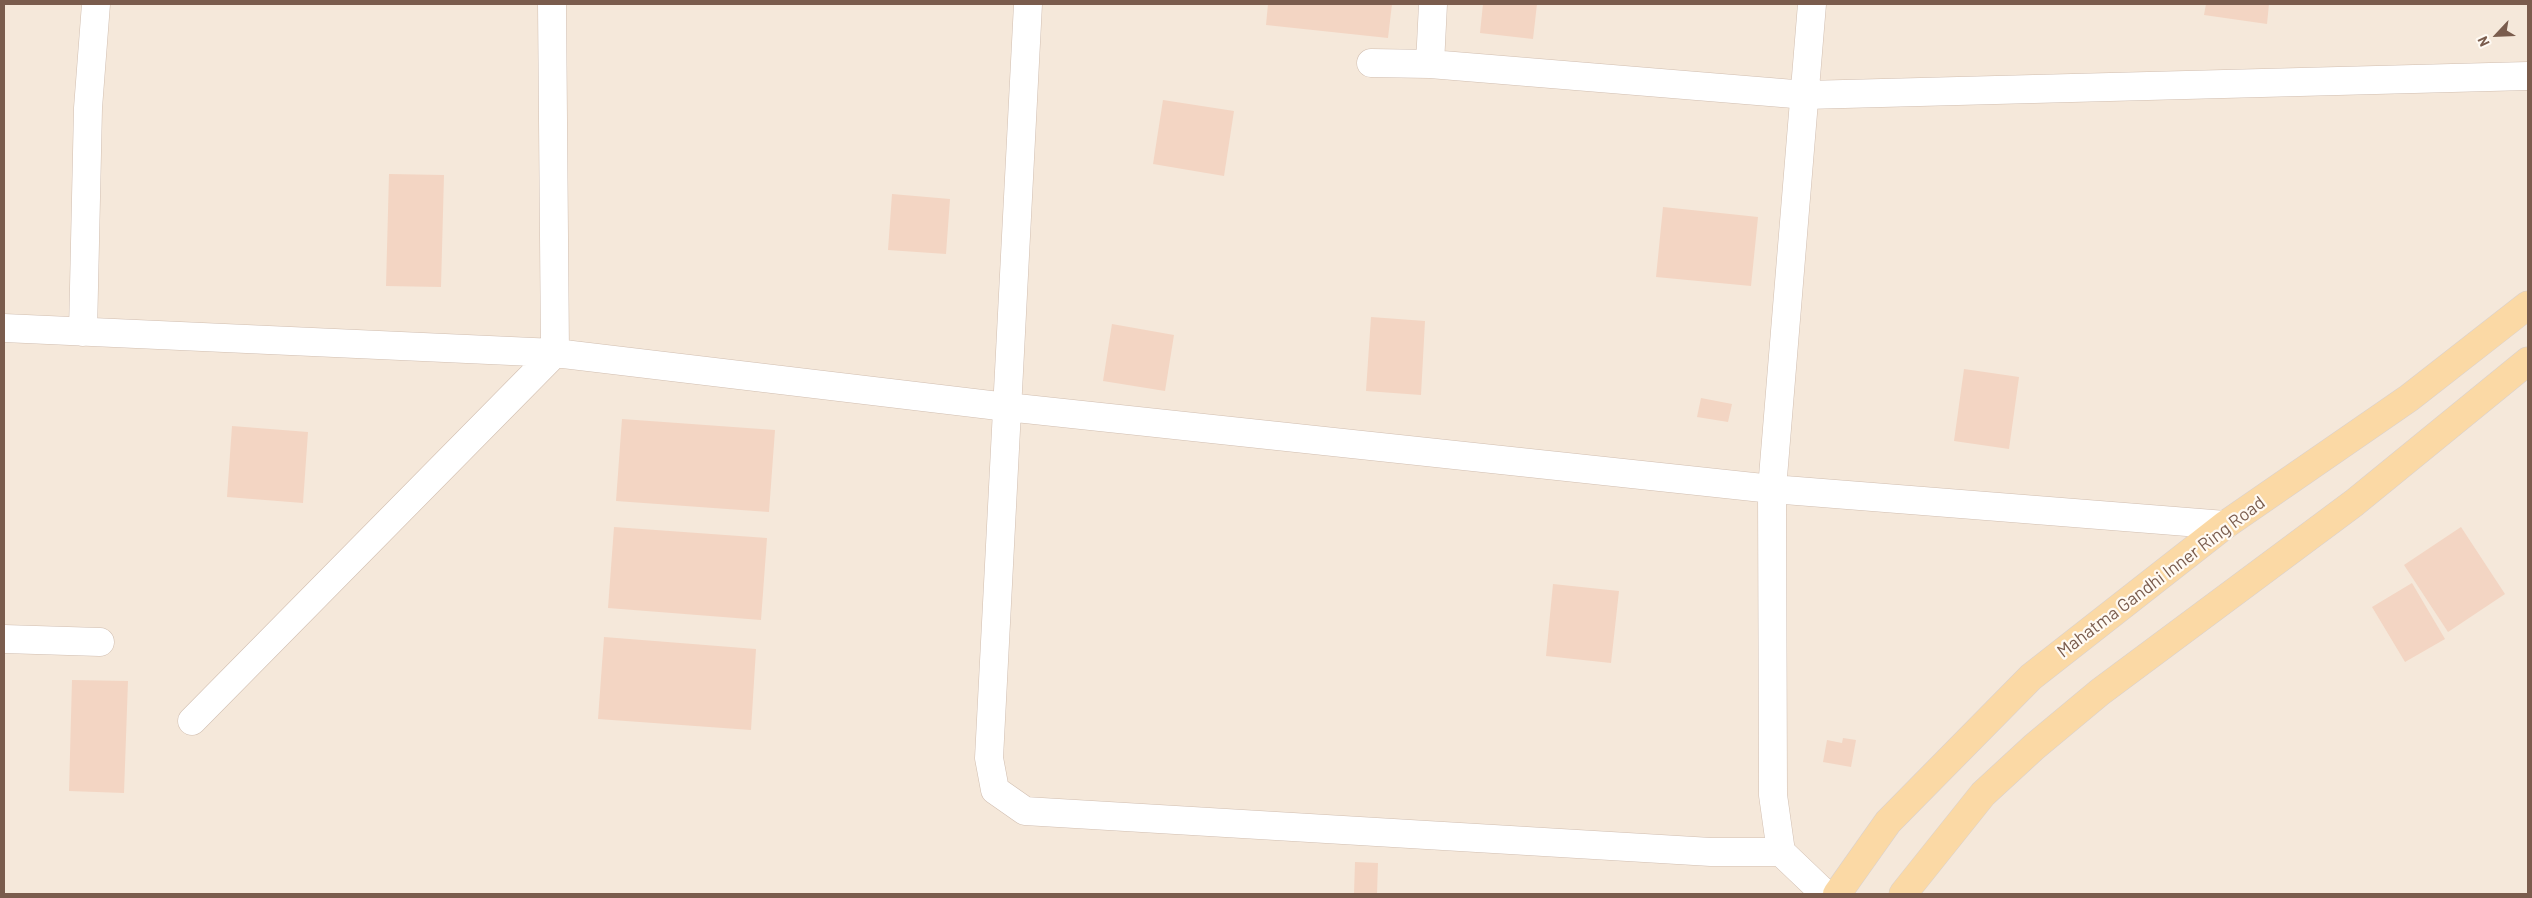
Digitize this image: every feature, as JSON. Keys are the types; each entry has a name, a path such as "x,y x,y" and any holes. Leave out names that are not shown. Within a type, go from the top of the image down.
{"main road":[{"name":"Mahatma Gandhi Inner Ring Road","path":"1837,894 1888,822 2031,677 2225,526 2409,398 2528,305"},
{"path":"1903,894 1983,794 2034,748 2100,692 2354,503 2528,361"}],"street":[{"path":"83,332 88,108 96,4"},
{"path":"192,721 555,353 552,4"},
{"path":"1028,4 989,758 995,790 1025,811 1701,851 1781,852"},
{"path":"1430,64 1433,4"},
{"path":"1812,4 1806,95 1772,489 1773,795 1781,852 1825,894"},
{"path":"1371,63 1430,64 1806,95 2528,76"},
{"path":"4,328 555,353 1007,407 1772,489 2225,526"},
{"path":"4,639 100,642"}],"shaded area":[{"path":"4,4 2528,4 2528,894 4,894"}],"building":[{"path":"1268,4 1392,4 1388,38 1266,25"},
{"path":"1483,4 1537,4 1533,39 1480,33"},
{"path":"2206,4 2269,4 2267,24 2204,15"},
{"path":"1163,100 1234,111 1224,176 1153,164"},
{"path":"389,174 444,175 441,287 386,286"},
{"path":"892,194 950,199 946,254 888,250"},
{"path":"1663,207 1758,217 1751,286 1656,277"},
{"path":"1371,317 1425,321 1421,395 1366,391"},
{"path":"1112,324 1174,335 1165,391 1103,381"},
{"path":"1964,369 2019,377 2009,449 1954,441"},
{"path":"1701,398 1732,404 1728,422 1697,417"},
{"path":"622,419 775,430 769,512 616,501"},
{"path":"232,426 308,432 303,503 227,497"},
{"path":"614,527 767,538 761,620 608,608"},
{"path":"2461,527 2505,594 2448,632 2404,565"},
{"path":"2412,583 2445,639 2405,662 2372,607"},
{"path":"1553,584 1619,591 1611,663 1546,656"},
{"path":"604,637 756,649 751,730 598,719"},
{"path":"72,680 128,681 124,793 69,791"},
{"path":"1843,738 1856,740 1851,767 1823,762 1827,740 1842,743"},
{"path":"1355,862 1378,863 1377,894 1354,894"}]}
